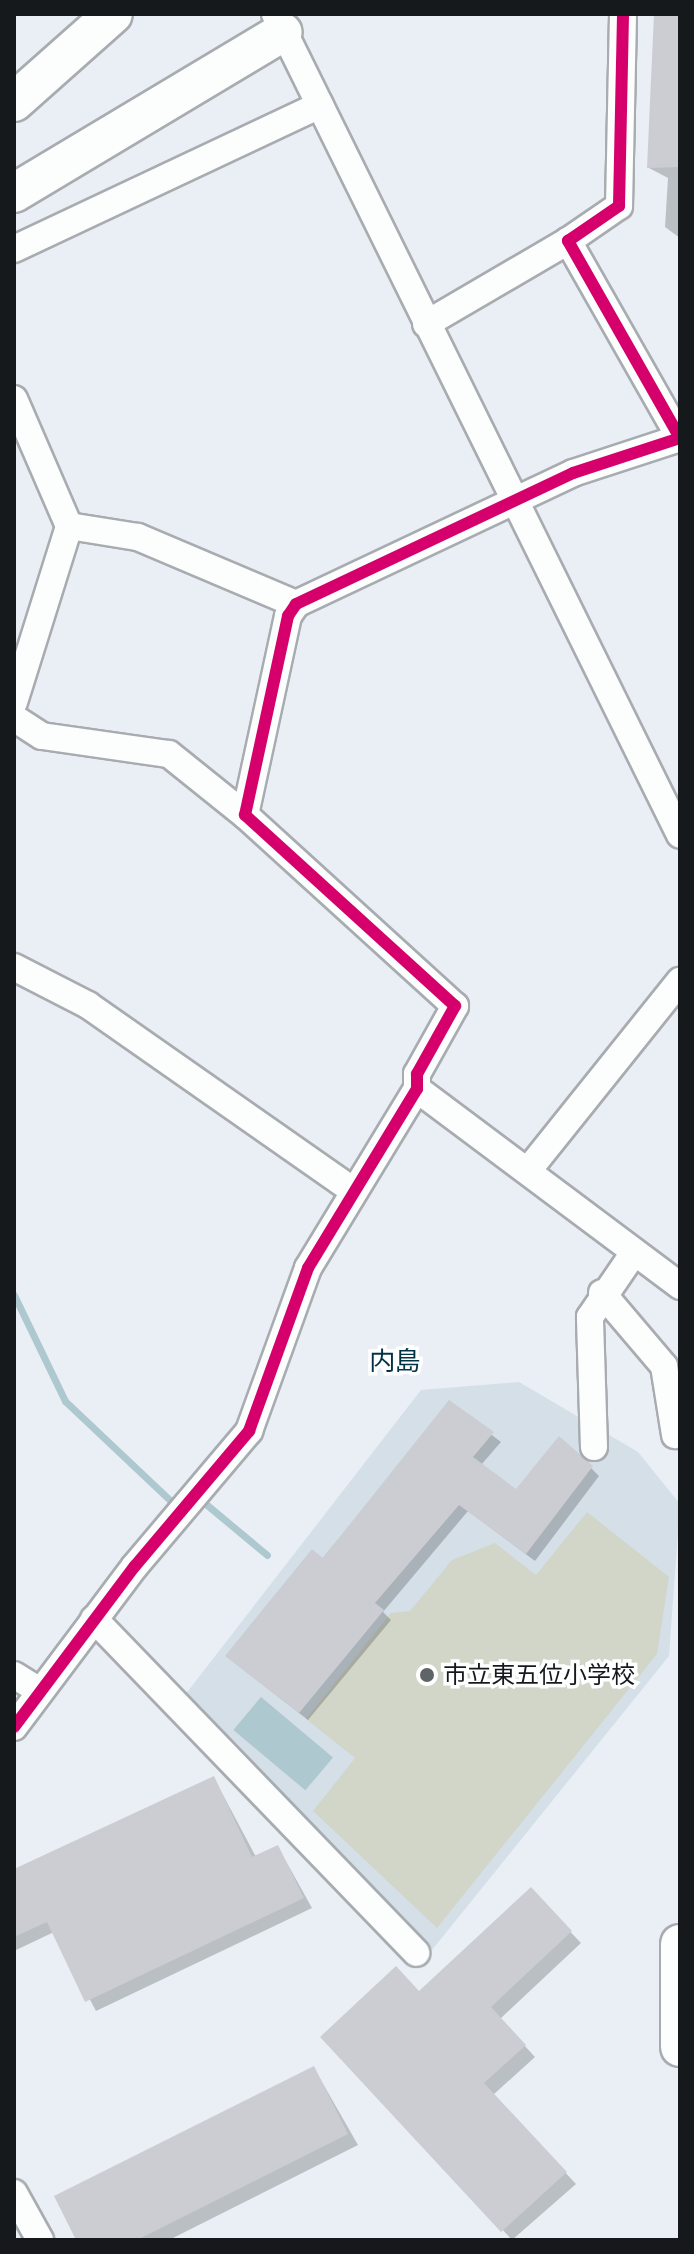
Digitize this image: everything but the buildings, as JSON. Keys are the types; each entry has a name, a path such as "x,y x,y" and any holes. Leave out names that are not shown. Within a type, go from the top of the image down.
{"highway":[{"path":"14,69 81,14"},
{"path":"14,102 113,14"},
{"path":"14,193 279,23"},
{"path":"680,1944 680,2047"}],"street":[{"path":"426,324 568,241 619,206 623,14"},
{"path":"279,23 512,503 680,835"},
{"path":"14,249 320,105"},
{"path":"69,526 138,537 296,604 573,473 680,438 568,241"},
{"path":"14,399 69,526 14,702"},
{"path":"245,815 296,604"},
{"path":"14,718 42,736 169,754 245,815 455,1006 417,1074 417,1089 352,1190 308,1268 249,1431 94,1619 38,1690 14,1727"},
{"path":"14,967 88,1005 352,1190"},
{"path":"530,1168 680,981"},
{"path":"417,1089 530,1168 633,1254 680,1286"},
{"path":"594,1447 590,1317 602,1293 633,1254"},
{"path":"602,1293 645,1335 664,1366 675,1435"},
{"path":"94,1619 416,1953"},
{"path":"14,1675 38,1690"},
{"path":"14,2193 40,2240"}],"shaded area":[{"name":"市立東五位小学校","path":"519,1382 638,1452 680,1504 669,1656 432,1950 185,1695 421,1390"},
{"path":"587,1512 669,1577 657,1654 437,1928 313,1811 355,1758 306,1719 391,1613 410,1611 452,1560 495,1543 536,1575"}],"water":[{"path":"261,1697 333,1757 305,1790 233,1730"}],"waterway":[{"path":"14,1295 65,1401 174,1504"},
{"path":"207,1505 267,1555"}],"cycle path":[{"path":"14,1727 135,1566 249,1431 308,1268 417,1089 417,1074 455,1006 245,815 288,616 296,604 573,473 680,438 568,241 619,206 623,14"}],"place":[{"name":"市立東五位小学校","path":"427,1675"}],"district":[{"name":"内島","path":"395,1361"}]}
